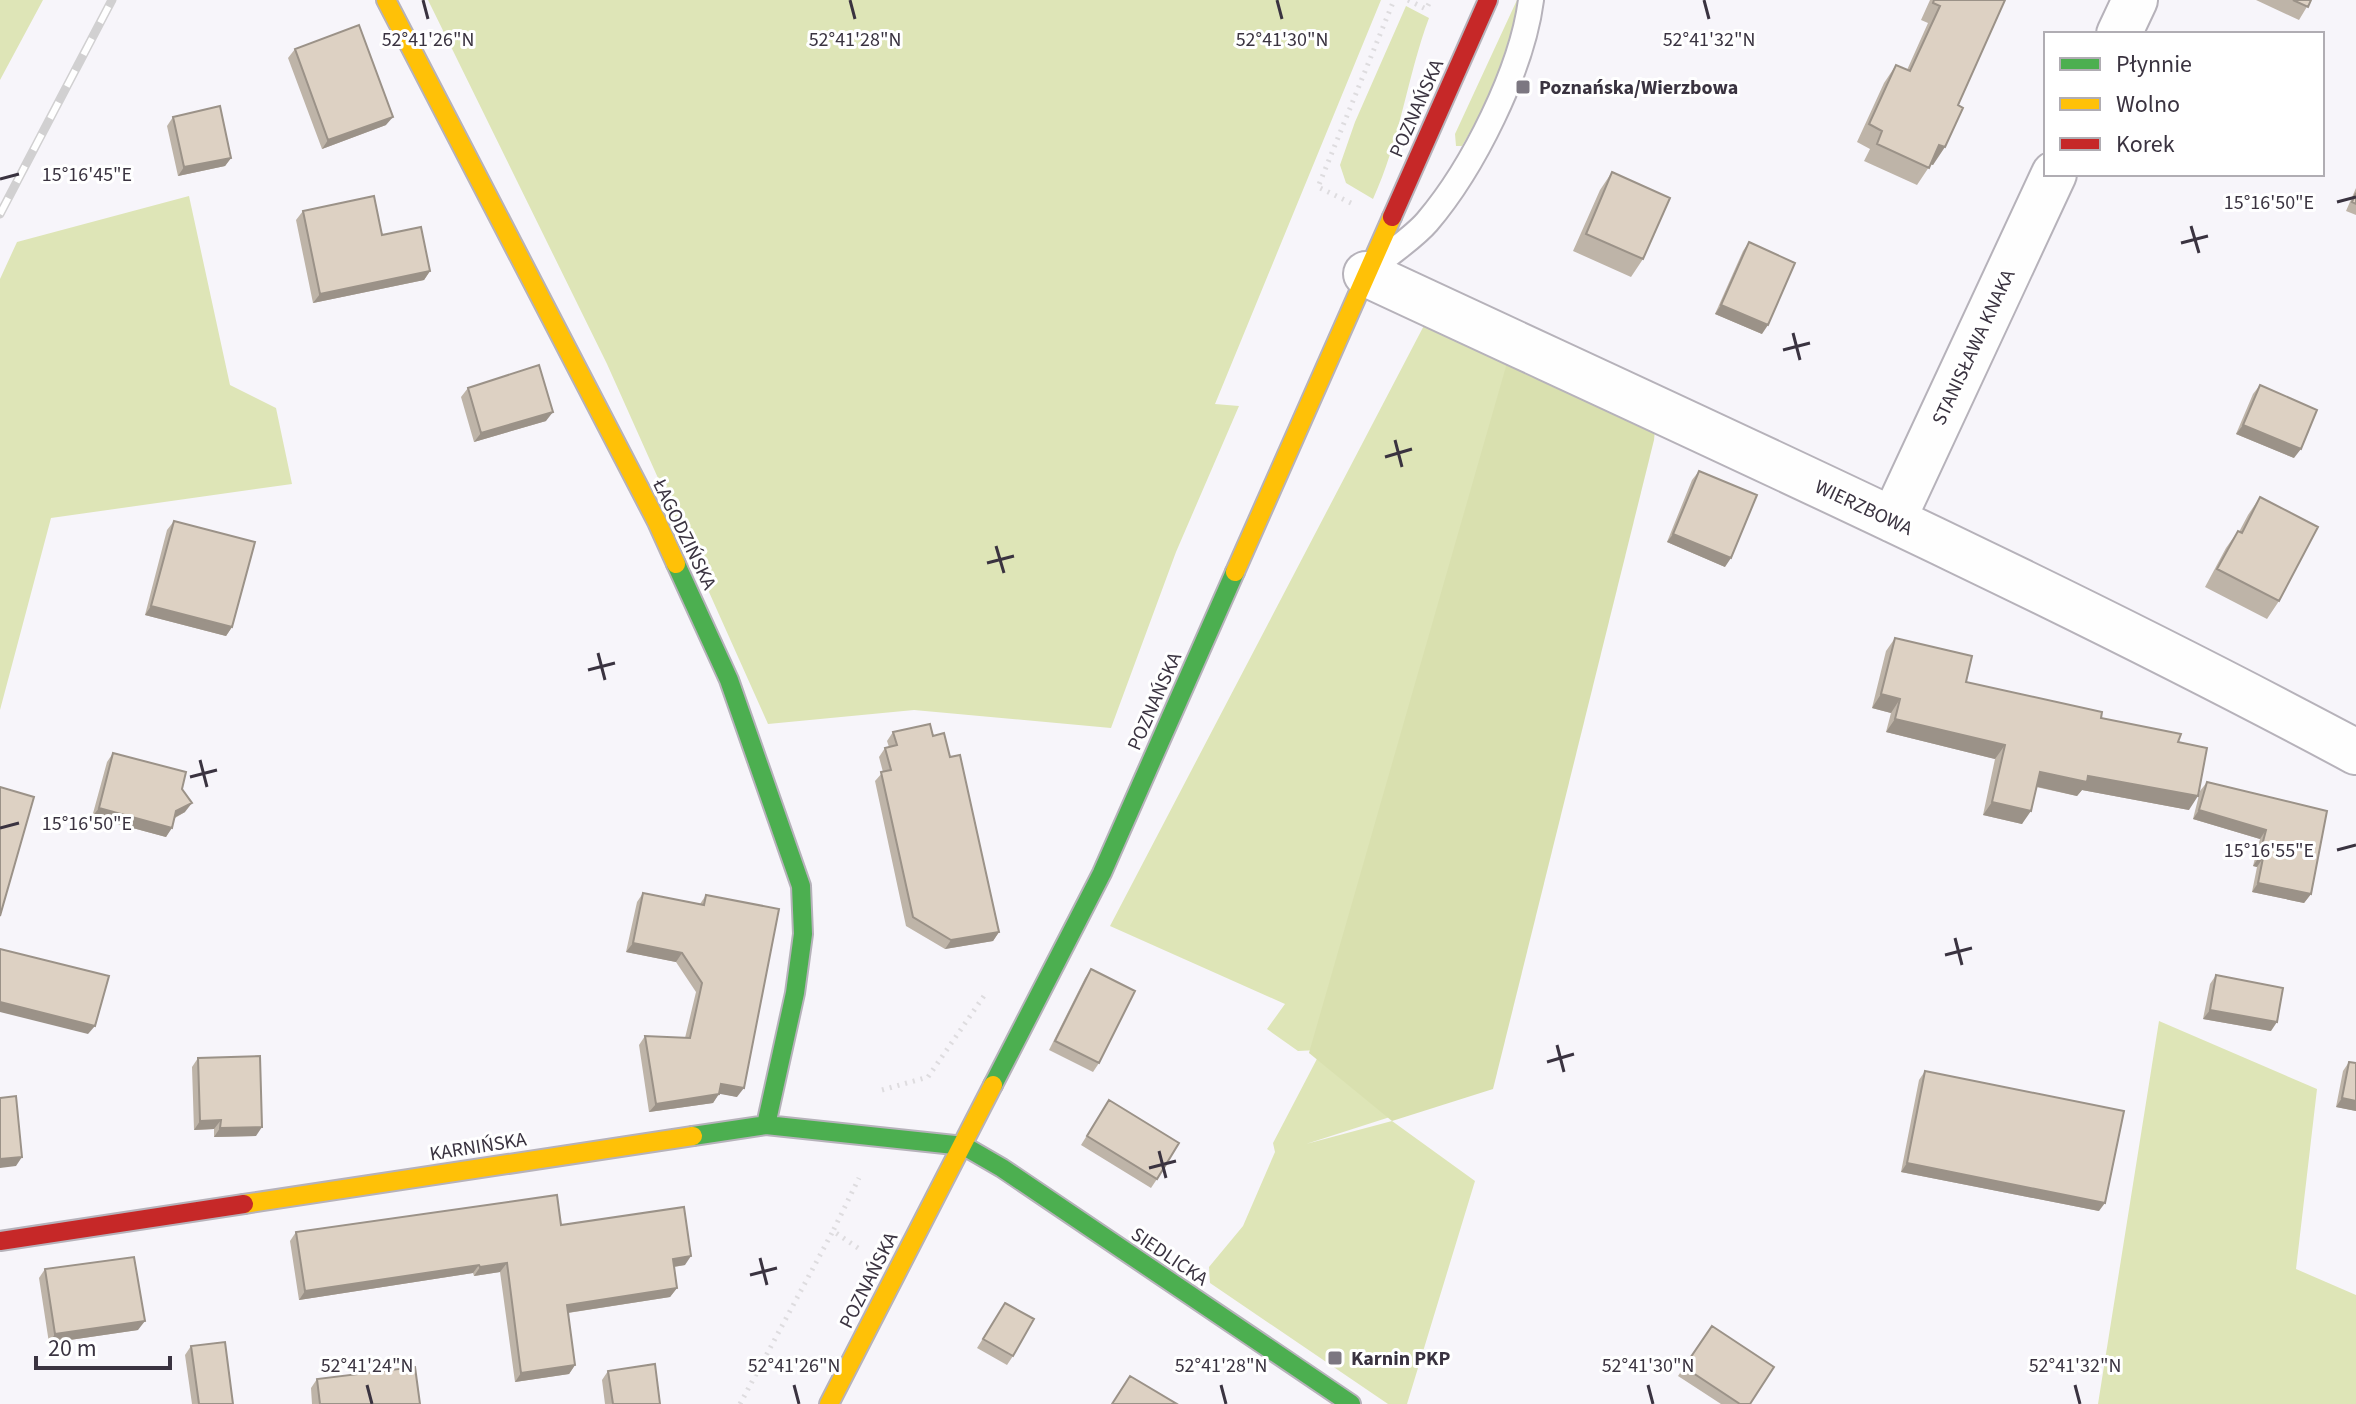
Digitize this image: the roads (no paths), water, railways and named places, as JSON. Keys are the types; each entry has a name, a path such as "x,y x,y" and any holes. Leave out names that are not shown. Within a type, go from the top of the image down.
{"street":[{"name":"ŁAGODZIŃSKA","path":"386,0 657,522 729,680 801,886 803,934 795,993 766,1125"},
{"name":"POZNAŃSKA","path":"829,1404 1102,873 1488,0"},
{"path":"2120,32 2135,0"},
{"name":"STANISŁAWA KNAKA","path":"1893,520 2053,176"},
{"name":"WIERZBOWA","path":"1366,274 1893,520 2251,695 2356,752"},
{"name":"KARNIŃSKA","path":"0,1241 766,1125 964,1146"},
{"name":"SIEDLICKA","path":"964,1146 1002,1168 1351,1404"}],"lane":[{"path":"1366,274 1425,224 1445,199 1481,139 1522,48 1531,0"}],"railway":[{"path":"0,214 112,0"}],"place":[{"name":"Poznańska/Wierzbowa","path":"1523,87"},
{"name":"Karnin PKP","path":"1335,1358"}]}
